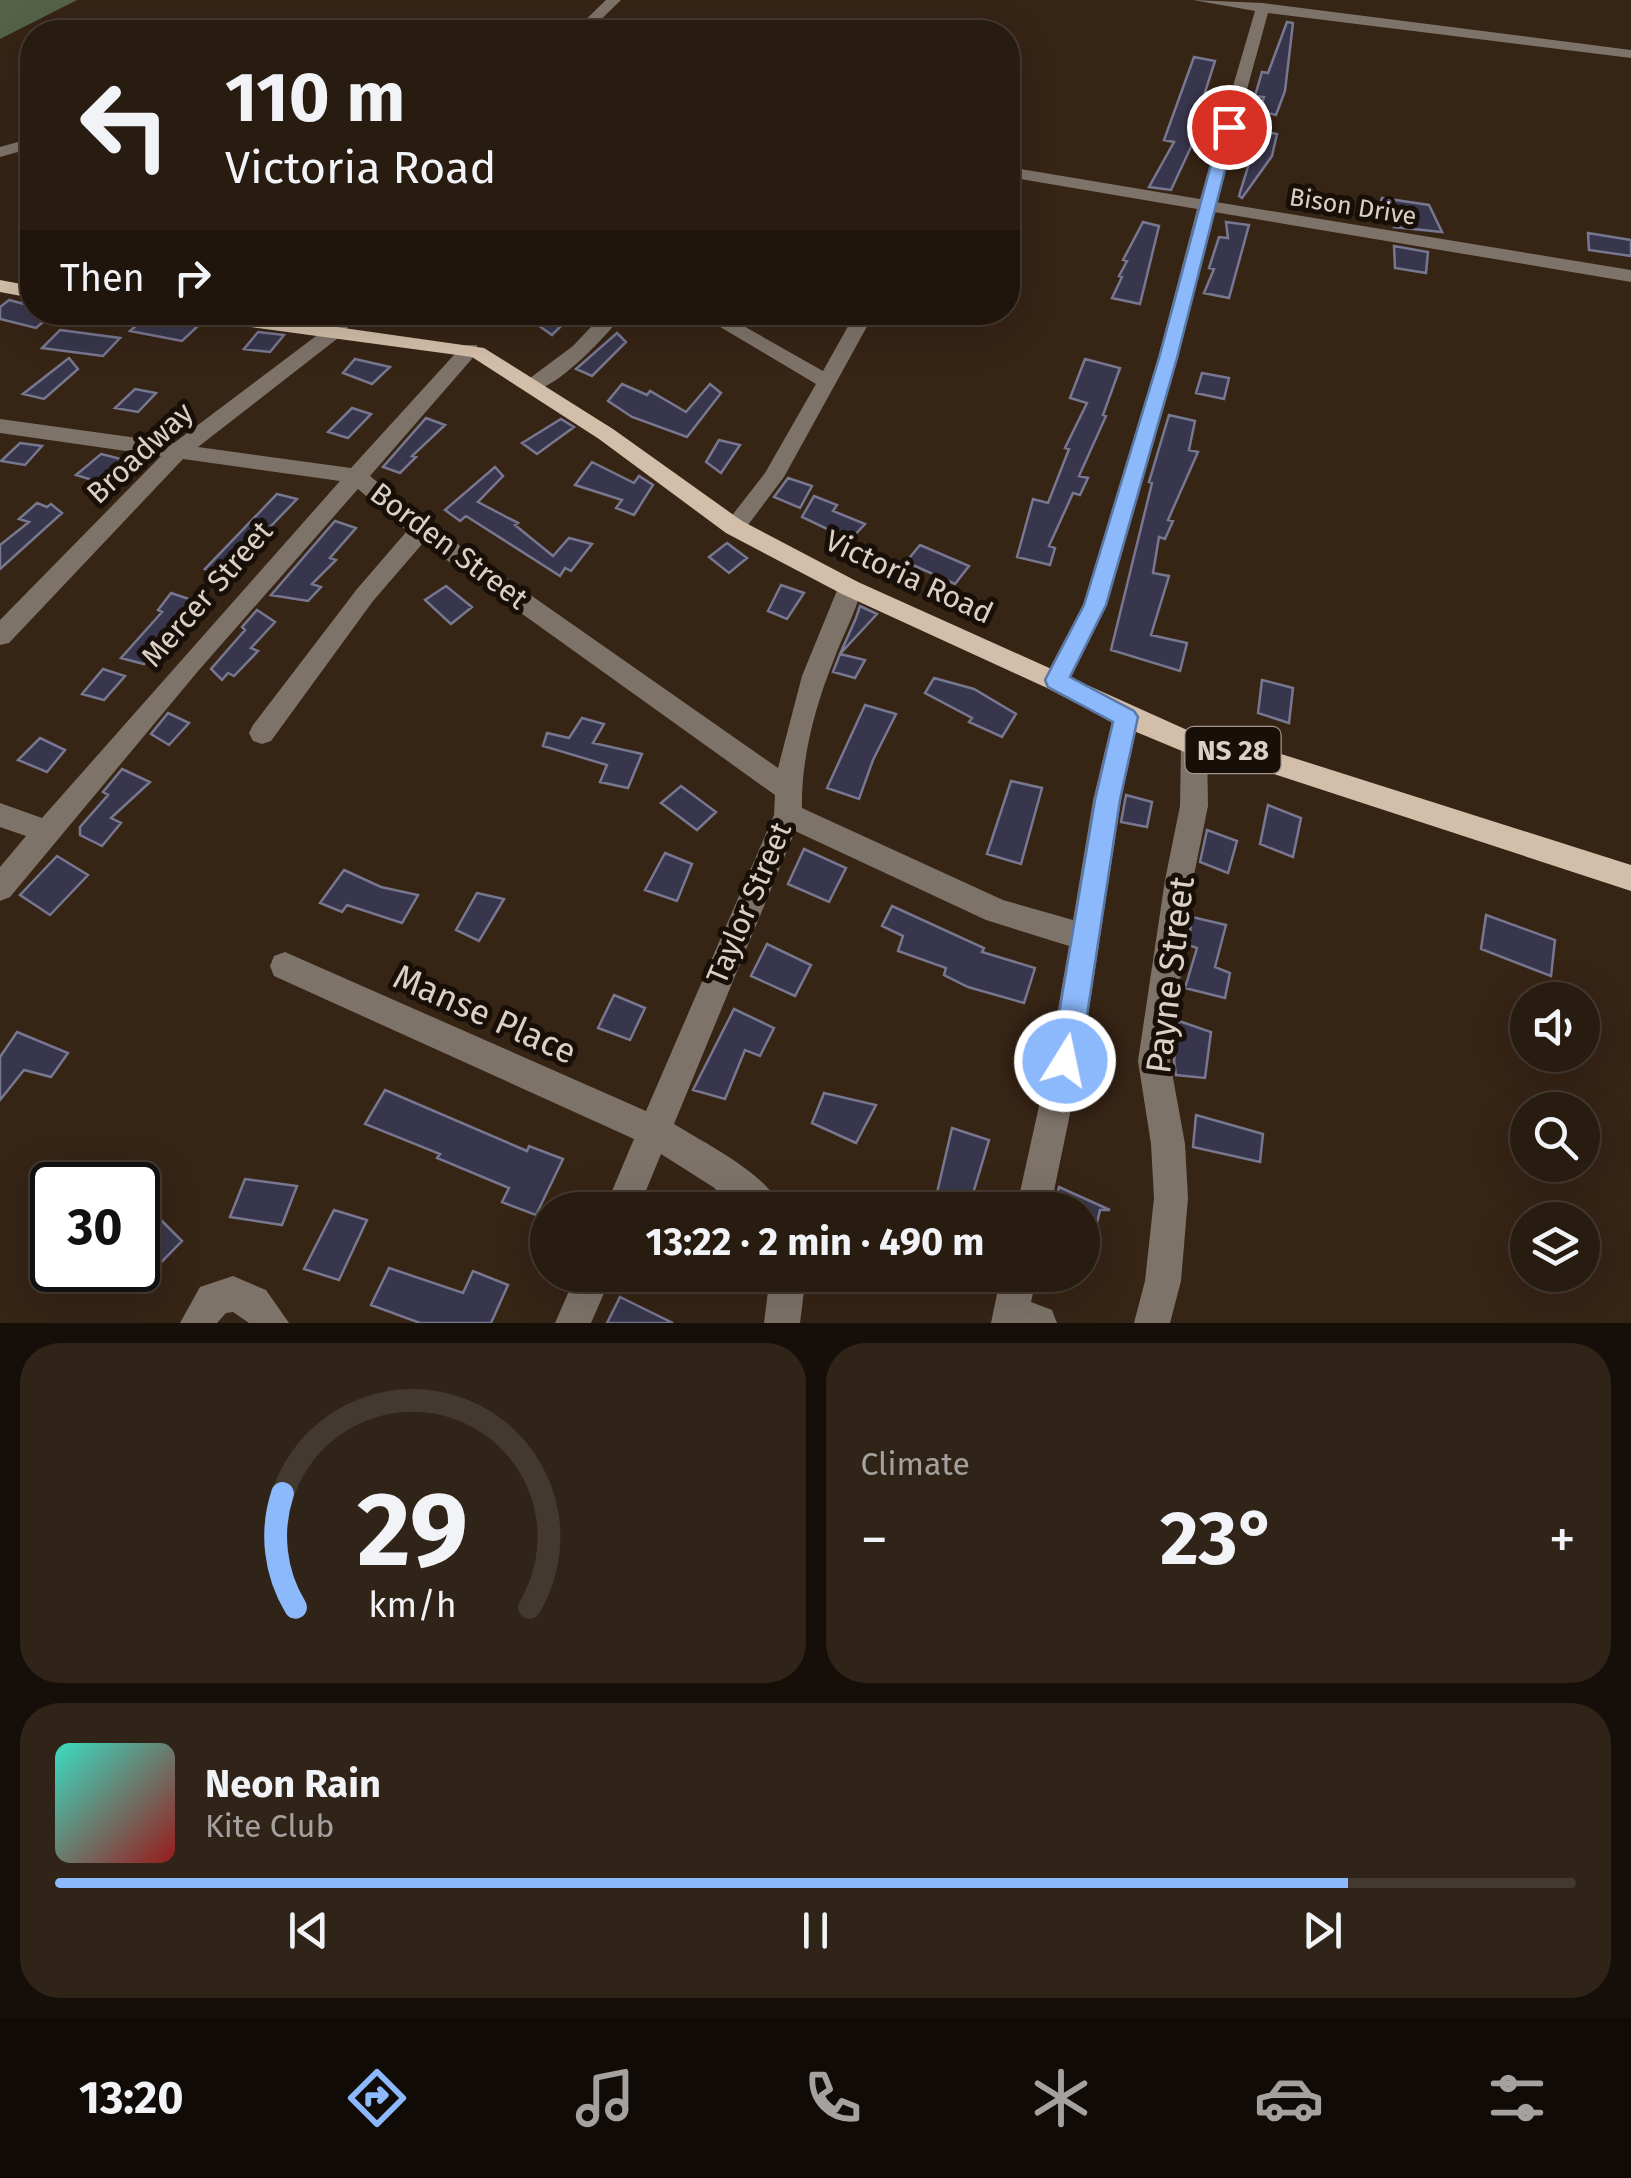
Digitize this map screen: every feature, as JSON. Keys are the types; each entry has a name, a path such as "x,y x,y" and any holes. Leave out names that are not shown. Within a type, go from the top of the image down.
{"main road":[{"name":"Victoria Road","path":"288,325 470,350 533,386 734,527 850,588 1056,680 1126,717 1194,745 1234,750 1631,878"}],"street":[{"path":"593,20 614,0"},
{"path":"1200,0 1631,54"},
{"path":"1056,680 1095,605 1168,358 1264,7"},
{"name":"Bison Drive","path":"1020,174 1631,276"},
{"name":"Broadway","path":"0,636 178,451 340,325"},
{"path":"533,386 580,350 604,325"},
{"path":"727,325 828,382"},
{"path":"734,527 766,487 859,325"},
{"name":"Mercer Street","path":"0,888 45,830 470,350"},
{"name":"Borden Street","path":"0,426 356,476 420,530 788,802 996,911 1042,928 1087,936"},
{"path":"262,734 365,595 420,530"},
{"name":"Taylor Street","path":"628,1192 788,802 815,674 844,611 850,588"},
{"path":"1037,1192 1126,717"},
{"name":"Payne Street","path":"1152,1323 1163,1281 1171,1198 1168,1144 1154,1061 1179,880 1194,806 1194,745"},
{"path":"0,816 45,830"},
{"name":"Manse Place","path":"285,966 654,1130 745,1192"},
{"path":"574,1323 587,1292"},
{"path":"782,1323 786,1292"},
{"path":"1019,1292 1020,1320"},
{"path":"198,1323 202,1312 222,1294 243,1293 263,1308 271,1323"}],"green space":[{"path":"0,0 77,0 38,20 20,20 20,29 0,39"}],"building":[{"path":"1287,22 1293,23 1285,91 1276,115 1259,111 1264,97 1255,96 1262,72 1268,73"},
{"path":"1194,57 1215,61 1192,133 1197,134 1171,190 1149,187 1174,142 1164,140"},
{"path":"1259,131 1277,134 1272,156 1242,198 1239,196"},
{"path":"1382,198 1429,205 1442,232 1394,227 1394,220 1375,216"},
{"path":"1143,222 1159,226 1140,304 1112,298 1127,261 1123,260"},
{"path":"1226,222 1249,225 1229,298 1204,293 1214,269 1209,268 1219,237 1228,238"},
{"path":"1588,233 1631,240 1631,256 1589,250"},
{"path":"1394,246 1428,252 1426,273 1395,268"},
{"path":"9,300 20,303 20,324 0,319 0,307"},
{"path":"137,325 199,325 182,341 130,331"},
{"path":"538,325 562,325 552,335"},
{"path":"60,330 120,338 103,356 42,348"},
{"path":"258,332 284,335 270,352 244,349"},
{"path":"617,333 626,342 592,376 576,369"},
{"path":"69,358 78,369 44,399 23,394"},
{"path":"355,359 390,367 372,384 343,373"},
{"path":"1085,359 1120,368 1103,415 1106,416 1079,476 1088,478 1080,495 1073,493 1049,546 1055,548 1050,565 1017,557 1033,499 1048,503 1069,449 1065,448 1087,403 1070,398"},
{"path":"1202,373 1229,378 1224,399 1196,393"},
{"path":"622,384 647,395 650,391 686,412 710,384 721,393 687,437 632,417 608,401"},
{"path":"135,389 156,393 138,412 115,408"},
{"path":"352,408 371,414 348,438 328,432"},
{"path":"1169,415 1195,421 1189,450 1198,452 1168,520 1173,521 1165,539 1159,537 1153,573 1169,576 1151,635 1187,643 1180,671 1111,650 1152,483 1149,482"},
{"path":"426,418 445,425 400,473 383,467"},
{"path":"561,419 574,427 537,454 522,443"},
{"path":"719,440 740,445 721,473 706,462"},
{"path":"20,443 42,446 25,465 1,461"},
{"path":"101,454 125,460 99,482 76,475"},
{"path":"592,462 634,483 639,476 653,485 634,515 616,508 622,500 575,485"},
{"path":"495,467 503,476 478,502 518,523 515,525 553,556 569,538 592,544 571,571 565,568 560,576 466,516 460,521 445,510"},
{"path":"788,478 812,486 800,508 774,497"},
{"path":"277,494 297,499 224,575 205,569"},
{"path":"814,496 837,505 833,511 865,524 850,540 802,517"},
{"path":"37,503 47,507 51,504 62,513 0,569 0,545 29,522 19,519"},
{"path":"335,521 356,528 330,558 336,560 312,584 321,587 308,601 271,595"},
{"path":"727,543 747,558 729,573 709,557"},
{"path":"920,545 969,566 955,584 906,562"},
{"path":"781,585 804,593 787,619 768,611"},
{"path":"446,586 472,607 451,624 425,600"},
{"path":"171,593 201,603 144,664 121,658 162,612 158,610"},
{"path":"860,606 877,614 840,654 856,618"},
{"path":"257,610 275,622 251,648 258,651 234,676 228,673 222,680 211,669"},
{"path":"840,654 865,660 855,678 833,672"},
{"path":"103,669 125,676 104,700 82,694"},
{"path":"934,678 974,689 1016,714 1002,737 969,722 972,718 925,693"},
{"path":"1262,680 1293,688 1289,723 1258,713"},
{"path":"865,705 896,714 859,799 827,788"},
{"path":"168,713 189,723 169,745 151,734"},
{"path":"582,718 604,724 593,743 642,754 628,788 600,782 607,765 543,746 547,733 569,738"},
{"path":"40,738 65,750 47,772 18,760"},
{"path":"122,769 150,782 111,818 121,823 102,846 80,835 80,827 108,795 103,792"},
{"path":"1011,781 1042,788 1021,864 987,854"},
{"path":"681,786 716,812 697,830 661,803"},
{"path":"1126,795 1152,802 1147,827 1121,822"},
{"path":"1268,805 1301,818 1293,857 1260,844"},
{"path":"1207,830 1237,841 1228,873 1200,862"},
{"path":"804,849 846,868 829,902 788,884"},
{"path":"665,853 692,864 677,901 645,890"},
{"path":"57,856 88,875 50,915 20,895"},
{"path":"344,870 381,887 418,895 402,923 347,905 342,912 320,903"},
{"path":"477,893 504,899 479,941 456,930"},
{"path":"892,906 984,948 982,952 1035,968 1024,1003 968,987 944,975 946,968 898,951 903,936 882,926"},
{"path":"1486,915 1555,940 1551,976 1481,949"},
{"path":"1192,917 1226,925 1215,967 1230,973 1225,998 1185,988 1197,948 1188,945"},
{"path":"767,944 811,965 795,996 751,976"},
{"path":"614,995 645,1008 630,1040 598,1028"},
{"path":"734,1009 774,1028 760,1056 745,1050 725,1099 693,1090"},
{"path":"1179,1021 1211,1032 1205,1078 1176,1075"},
{"path":"17,1032 68,1053 51,1077 24,1070 0,1100 0,1057"},
{"path":"385,1090 527,1151 529,1146 563,1159 547,1192 530,1192 530,1213 502,1202 509,1188 437,1158 440,1154 365,1124"},
{"path":"824,1093 876,1105 856,1143 812,1123"},
{"path":"1196,1115 1263,1134 1260,1162 1193,1147"},
{"path":"952,1128 989,1140 973,1192 937,1192"},
{"path":"245,1179 297,1186 282,1225 230,1217"},
{"path":"334,1210 367,1220 339,1280 304,1269"},
{"path":"160,1219 182,1241 160,1263"},
{"path":"389,1268 463,1293 473,1271 508,1285 491,1323 420,1323 371,1305"},
{"path":"620,1297 673,1323 607,1323"}],"route":[{"path":"1065,1061 1108,800 1126,717 1056,680 1095,605 1168,358 1229,127"}]}
